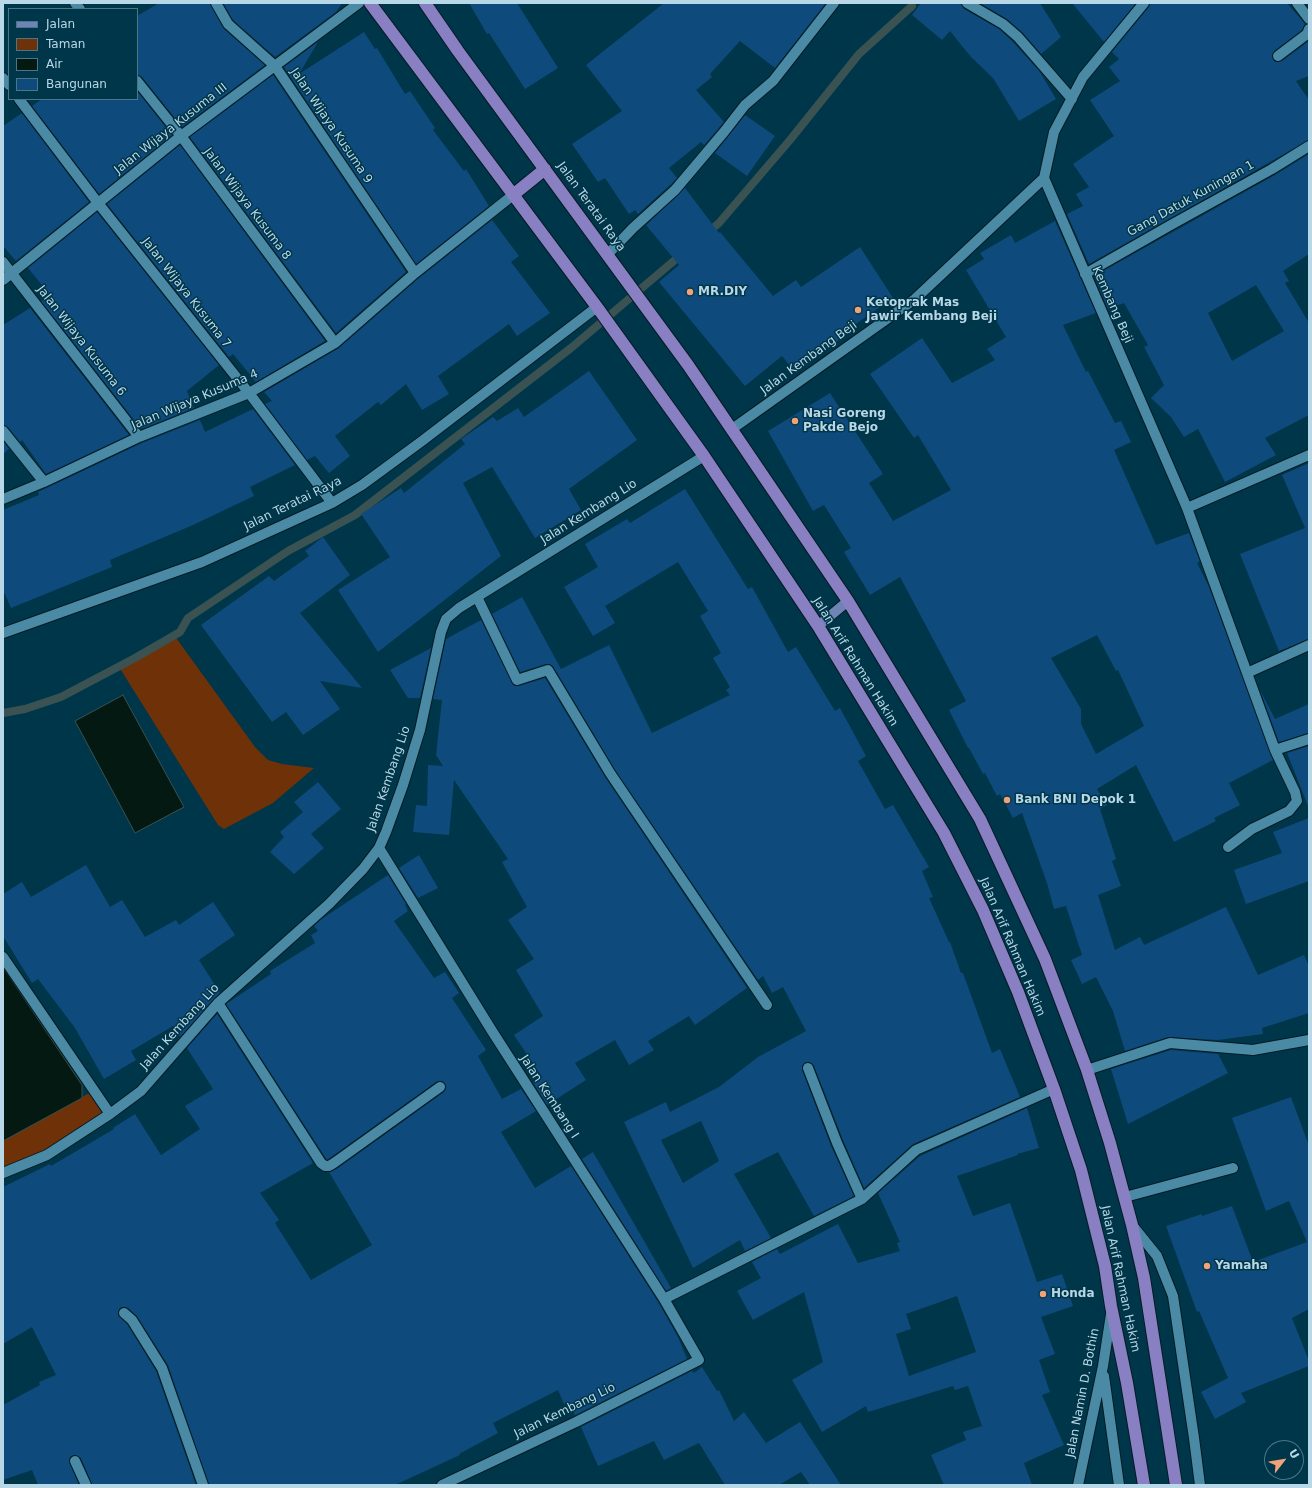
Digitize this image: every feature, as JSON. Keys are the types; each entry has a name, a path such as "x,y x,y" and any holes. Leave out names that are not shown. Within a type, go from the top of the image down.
{"highway":[{"path":"370,3 600,310 704,456"},
{"name":"Jalan Teratai Raya","path":"425,3 458,51 608,254 732,429"},
{"path":"513,194 545,169"},
{"name":"Jalan Arif Rahman Hakim","path":"732,429 848,602 980,819 1045,959 1087,1070 1125,1197 1144,1278 1176,1482"},
{"name":"Jalan Arif Rahman Hakim","path":"704,456 818,626 944,832 984,910 1018,992 1054,1089 1081,1170 1096,1224 1127,1383 1143,1483"}],"main road":[{"path":"818,626 848,602"}],"street":[{"name":"Jalan Wijaya Kusuma 9","path":"216,3 228,24 274,66 415,273"},
{"name":"Jalan Wijaya Kusuma III","path":"3,280 181,136 359,3"},
{"path":"608,254 633,228 675,190 745,105 773,81 834,3"},
{"path":"967,3 1003,24 1018,37 1072,99"},
{"path":"1044,178 1054,132 1083,77 1144,3"},
{"path":"1297,3 1309,19"},
{"path":"1278,56 1307,34 1309,29"},
{"name":"Jalan Wijaya Kusuma 8","path":"138,82 181,136 335,343"},
{"name":"Jalan Wijaya Kusuma 7","path":"20,100 98,203 249,393 332,503"},
{"name":"Gang Datuk Kuningan 1","path":"1085,274 1168,226 1272,169 1309,146"},
{"name":"Kembang Beji","path":"1044,178 1187,508 1274,750 1295,792 1297,802 1289,811 1252,829 1228,847"},
{"name":"Jalan Kembang Beji","path":"732,429 915,298 1044,178"},
{"name":"Jalan Wijaya Kusuma 4","path":"3,499 44,482 140,437 249,393 335,343 415,273 513,194"},
{"name":"Jalan Wijaya Kusuma 6","path":"3,262 140,437"},
{"name":"Jalan Teratai Raya","path":"3,633 202,562 332,503 362,485 404,455 600,310"},
{"path":"3,431 44,482"},
{"path":"1187,508 1309,455"},
{"name":"Jalan Kembang Lio","path":"3,1173 47,1154 110,1114 141,1090 218,1003 329,904 362,869 379,848 386,832 420,730 441,632 446,619 459,608 704,456"},
{"path":"477,597 518,680 548,670 610,772 767,1004"},
{"path":"1247,673 1309,645"},
{"path":"1274,750 1309,739"},
{"name":"Jalan Kembang I","path":"379,848 492,1031 664,1299 699,1360"},
{"path":"3,957 110,1114"},
{"path":"218,1003 321,1164 326,1166 334,1164 440,1087"},
{"path":"1087,1070 1170,1043 1253,1050 1309,1040"},
{"path":"808,1068 837,1143 862,1199"},
{"path":"664,1299 862,1199 916,1150 1054,1089"},
{"path":"1125,1197 1233,1168"},
{"name":"Jalan Arif Rahman Hakim","path":"1132,1225 1157,1256 1173,1296 1200,1485"},
{"name":"Jalan Namin D. Bothin","path":"1078,1485 1103,1366 1111,1306"},
{"path":"124,1313 132,1320 162,1368 203,1485"},
{"name":"Jalan Kembang Lio","path":"442,1485 576,1422 699,1360"},
{"path":"1103,1366 1119,1485"},
{"path":"75,1460 86,1485"}],"green space":[{"path":"174,635 255,747 268,760 282,764 314,768 273,803 224,829 218,825 119,667"},
{"path":"93,1091 110,1114 87,1130 3,1173 3,1141"}],"water":[{"path":"123,695 184,807 135,833 75,721"},
{"path":"3,967 82,1085 82,1098 3,1141"}],"building":[{"path":"159,3 210,3 224,29 265,65 182,127 142,77 138,75 138,15"},
{"path":"223,3 342,3 336,12 275,57 233,20"},
{"path":"469,3 517,3 558,68 525,89 489,33 487,34"},
{"path":"664,3 826,3 775,68 740,41 710,74 712,77 696,90 724,122 704,145 701,142 669,168 677,178 670,185 638,214 635,210 629,214 605,178 598,182 572,144 622,111 586,65"},
{"path":"921,3 961,3 964,9 999,29 1040,72 1056,99 1019,121 993,78 971,57 950,31 942,40 912,15"},
{"path":"980,3 1040,3 1061,37 1041,54 1023,33 1007,19"},
{"path":"1072,3 1136,3 1104,42"},
{"path":"1150,3 1287,3 1305,24 1302,30 1274,51 1272,57 1275,62 1282,61 1309,41 1309,76 1296,81 1309,100 1309,140 1089,264 1067,214 1083,206 1076,194 1089,187 1073,164 1114,136 1090,100 1120,81 1109,67 1119,59 1112,52 1149,7"},
{"path":"364,32 375,49 377,48 405,94 410,91 435,128 433,130 464,171 466,169 489,206 416,264 284,67 318,42 299,74"},
{"path":"273,75 406,272 336,333 190,137"},
{"path":"138,92 172,135 99,194 32,106 41,100 138,100"},
{"path":"22,113 89,202 16,261 3,246 3,126"},
{"path":"745,115 775,136 747,176 715,153"},
{"path":"180,145 325,341 256,382 233,354 229,357 107,204"},
{"path":"1309,154 1309,254 1283,271 1289,281 1285,283 1309,323 1309,415 1265,438 1276,455 1225,482 1198,429 1184,437 1171,417 1151,398 1164,385 1144,347 1148,345 1124,303 1108,309 1094,276 1275,175","holes":["1256,285 1284,331 1232,361 1208,313"]},
{"path":"685,188 719,233 720,232 773,296 796,280 801,287 860,247 893,298 837,337 839,340 815,356 816,358 796,373 782,356 745,386 659,282 679,265 646,225"},
{"path":"97,212 219,365 187,391 194,408 141,429 41,301 50,295 28,268"},
{"path":"492,220 519,256 511,262 550,313 517,336 509,324 438,376 449,394 422,410 406,384 381,405 378,402 335,436 350,456 329,473 315,456 307,460 265,404 272,401 264,392 339,348 419,278"},
{"path":"1055,221 1096,313 1063,325 1086,372 1088,371 1115,423 1121,421 1131,442 1114,450 1156,545 1189,533 1200,561 1197,563 1209,587 1273,760 1229,783 1240,805 1214,818 1216,821 1174,842 1136,765 1097,789 1107,805 1100,809 1116,859 1112,861 1121,886 1098,895 1115,950 1140,937 1144,945 1226,907 1258,975 1304,955 1309,966 1309,1013 1262,1028 1263,1034 1218,1040 1168,1037 1125,1051 1113,1011 1096,977 1082,984 1071,960 1082,955 1066,906 1054,909 1047,883 1022,813 1013,818 1000,794 997,796 985,773 983,774 968,748 949,710 966,701 900,577 870,595 844,552 851,548 824,505 813,511 768,431 830,393 883,474 869,483 893,521 951,490 918,435 914,438 870,374 922,338 952,383 995,360 987,349 1006,337 966,270 984,259 980,253 1011,235 1015,243","holes":["1097,635 1116,671 1118,670 1144,726 1096,754 1081,724 1081,709 1051,658"]},
{"path":"30,308 129,435 46,474 22,440 20,442 8,427 3,425 3,325"},
{"path":"589,371 637,440 569,489 581,510 535,538 492,467 463,483 501,556 378,652 338,590 390,557 361,514 401,488 404,493 465,444 461,439 493,417 497,421 518,408 524,417"},
{"path":"253,409 295,465 250,487 254,496 193,525 110,560 112,567 11,608 3,590 3,510 39,495 38,492 142,443 200,420 205,432"},
{"path":"3,441 9,449 3,454"},
{"path":"1309,463 1309,639 1279,651 1240,554 1305,528 1282,475"},
{"path":"685,489 748,589 752,587 788,652 796,647 835,711 840,708 866,756 858,761 885,809 893,805 929,867 922,871 933,897 929,898 950,942 961,973 963,973 992,1053 1000,1049 1020,1097 913,1144 864,1188 843,1140 814,1066 809,1062 805,1062 802,1070 831,1146 854,1196 814,1216 778,1152 734,1174 771,1238 745,1251 740,1240 693,1268 624,1122 666,1102 670,1112 719,1087 758,1057 806,1031 783,987 772,993 763,976 758,980 615,770 553,666 546,664 520,672 492,614 522,597 561,669 609,645 652,733 730,695 726,690 730,687 713,658 721,653 700,616 708,611 678,562 605,606 615,623 593,636 564,587 598,567 585,544 627,519 630,523","holes":["701,1121 719,1161 683,1183 661,1140"]},
{"path":"323,537 350,575 300,613 362,688 320,681 340,709 303,735 286,712 272,722 201,625 269,576 274,581 309,556 305,551"},
{"path":"481,620 513,685 519,686 545,678 605,777 747,988 695,1025 689,1016 648,1041 654,1050 629,1065 615,1040 575,1063 586,1080 547,1105 533,1082 542,1077 514,1035 543,1016 516,970 534,959 508,920 527,907 502,862 508,859 454,780 449,835 413,832 416,805 427,806 428,765 443,766 436,755 442,700 433,699 446,639"},
{"path":"431,648 420,698 408,698 390,670"},
{"path":"1260,690 1275,719 1309,704 1309,733 1279,742"},
{"path":"1309,746 1309,806 1308,806 1287,753"},
{"path":"318,782 341,809 311,834 324,848 294,874 270,852 284,837 280,832 303,812 294,802"},
{"path":"1309,818 1309,881 1246,904 1234,870 1282,853 1273,832"},
{"path":"419,855 438,888 418,898 399,868"},
{"path":"86,865 110,907 122,900 145,937 176,920 179,925 213,902 235,935 199,960 220,993 180,1037 173,1026 131,1051 136,1060 104,1079 75,1028 38,979 32,983 3,936 3,894 22,882 31,897"},
{"path":"388,875 406,904 405,905 408,911 394,921 434,978 445,972 459,993 452,998 486,1050 478,1056 502,1099 521,1089 536,1111 501,1132 535,1188 571,1166 658,1302 678,1337 687,1359 575,1415 569,1402 564,1404 558,1390 493,1423 498,1433 459,1454 460,1455 395,1485 209,1485 168,1365 137,1316 128,1308 122,1307 119,1309 118,1315 127,1324 156,1371 196,1485 92,1485 81,1458 75,1455 70,1457 69,1461 79,1485 38,1485 32,1470 3,1480 3,1405 40,1385 39,1382 56,1375 32,1327 3,1344 3,1187 50,1164 51,1166 114,1129 113,1128 135,1114 161,1155 200,1129 185,1106 213,1089 187,1048 217,1014 313,1163 260,1193 279,1220 275,1223 311,1280 372,1245 329,1172 338,1168 444,1092 446,1089 445,1084 442,1081 436,1082 327,1160 226,1004 271,974 270,971 315,943 311,935 318,931 314,926 323,918"},
{"path":"1171,1050 1218,1054 1228,1073 1128,1124 1111,1069"},
{"path":"1291,1097 1309,1146 1309,1309 1292,1318 1309,1361 1309,1366 1241,1393 1246,1402 1215,1419 1201,1392 1228,1378 1199,1311 1197,1312 1166,1226 1232,1206 1253,1262 1307,1242 1289,1201 1266,1211 1232,1118"},
{"path":"1027,1108 1039,1148 1017,1154 1018,1155 957,1176 973,1216 1010,1203 1037,1282 1062,1274 1073,1306 1041,1317 1055,1354 1039,1360 1050,1392 1042,1395 1064,1445 1024,1463 1032,1485 944,1485 931,1455 966,1440 963,1432 982,1426 968,1386 955,1390 953,1386 868,1412 866,1406 822,1432 792,1380 823,1362 804,1292 753,1320 737,1291 761,1278 752,1262 777,1249 780,1254 838,1224 858,1263 900,1251 897,1243 900,1242 878,1193 920,1156","holes":["957,1296 976,1352 909,1376 896,1334 911,1329 906,1314"]},
{"path":"593,1152 671,1288 666,1291 582,1159"},
{"path":"702,1367 717,1391 719,1390 734,1421 744,1412 766,1443 800,1422 841,1485 810,1485 801,1472 779,1485 725,1485 699,1443 664,1460 654,1441 598,1466 581,1427 692,1371 694,1373"}],"waterway":[{"path":"706,234 719,223 790,140 859,54 912,6"},
{"path":"3,713 25,709 61,697 135,658 180,632 188,618 288,551 355,515 571,348 682,254"}],"place":[{"name":"MR.DIY","path":"690,292"},
{"name":"Ketoprak Mas Jawir Kembang Beji","path":"858,310"},
{"name":"Nasi Goreng Pakde Bejo","path":"795,421"},
{"name":"Bank BNI Depok 1","path":"1007,800"},
{"name":"Yamaha","path":"1207,1266"},
{"name":"Honda","path":"1043,1294"}]}
